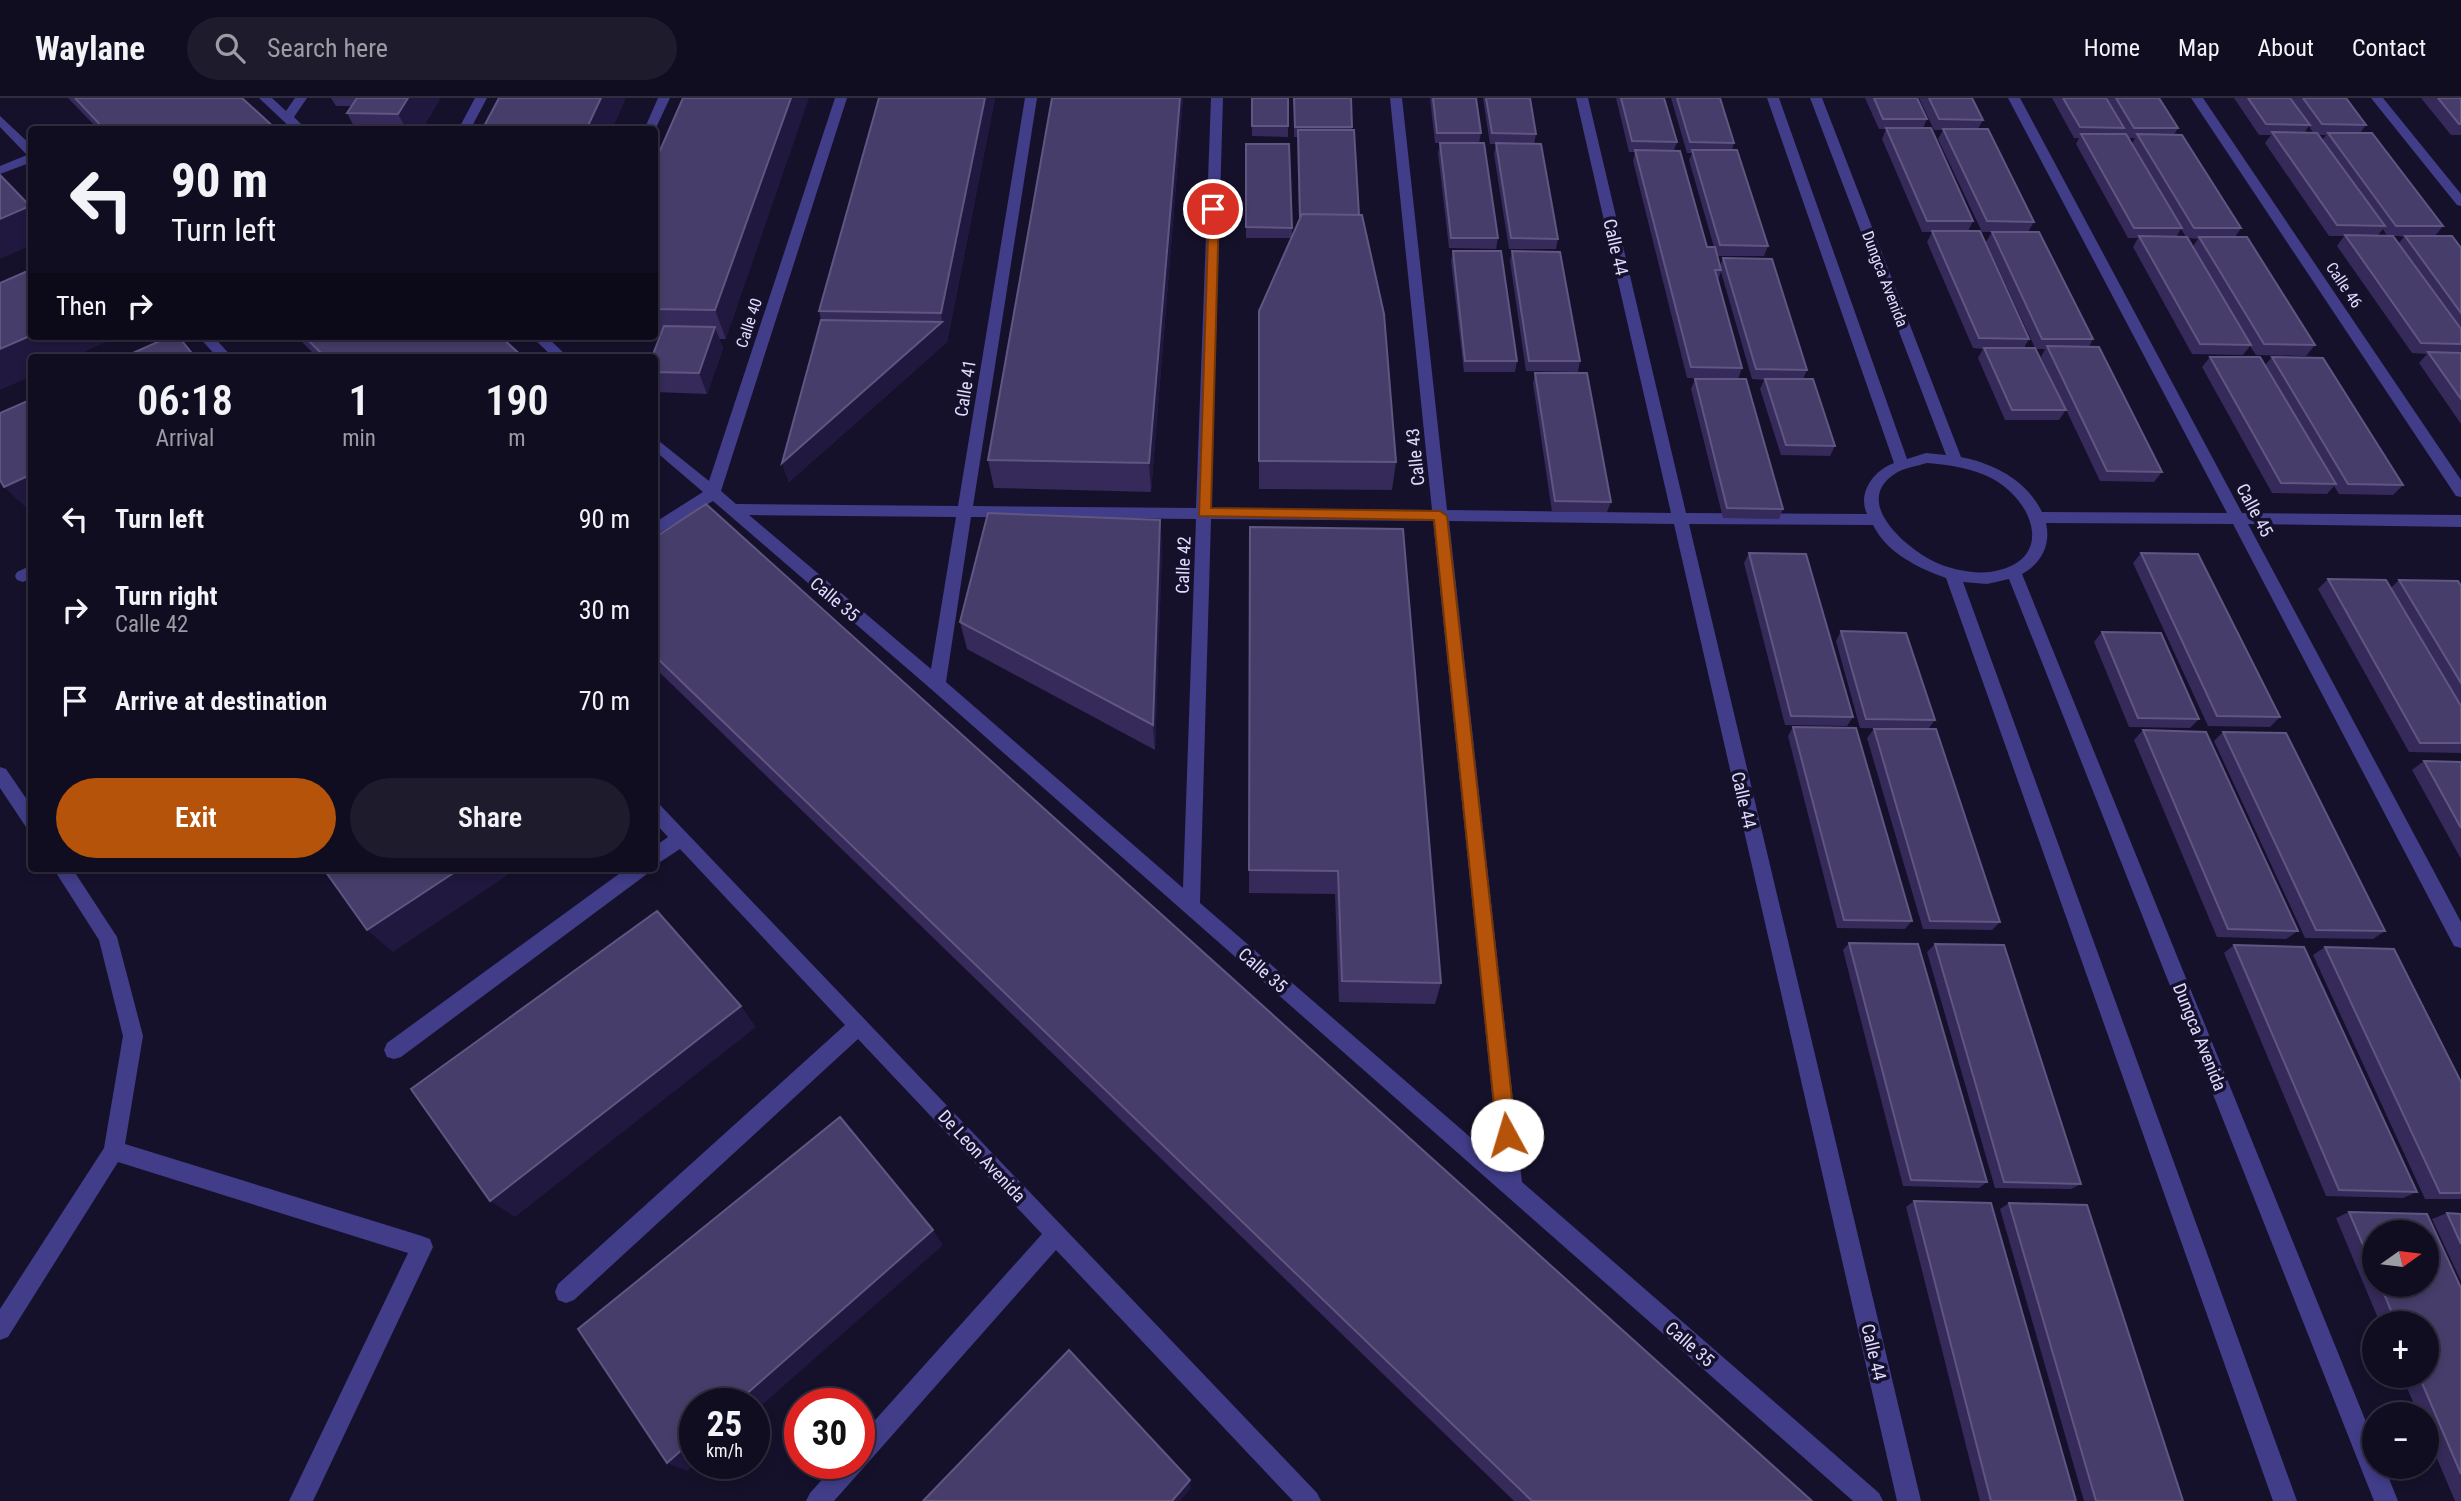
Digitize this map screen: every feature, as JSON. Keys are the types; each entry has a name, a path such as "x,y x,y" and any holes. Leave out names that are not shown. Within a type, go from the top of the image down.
{"street":[{"path":"265,98 297,126"},
{"path":"288,118 301,98"},
{"path":"466,126 481,98"},
{"path":"652,126 664,98"},
{"name":"Calle 40","path":"712,494 841,98"},
{"name":"Calle 41","path":"937,684 1031,98"},
{"name":"Calle 42","path":"1191,907 1217,98"},
{"name":"Calle 43","path":"1396,98 1512,1188"},
{"name":"Calle 44","path":"1582,98 1909,1501"},
{"path":"1773,98 1901,462"},
{"name":"Dungca Avenida","path":"1816,98 1955,460"},
{"name":"Calle 45","path":"2014,98 2461,940"},
{"name":"Calle 46","path":"2197,98 2461,492"},
{"path":"2377,98 2461,202"},
{"path":"0,120 28,151"},
{"path":"0,170 28,157"},
{"path":"145,354 175,340"},
{"path":"209,340 222,354"},
{"path":"542,340 558,354"},
{"name":"Calle 35","path":"658,446 937,684 1871,1501"},
{"path":"1926,458 1955,460 1982,467 2007,481 2027,498 2039,517 2043,534 2040,550 2030,563 2014,572 1986,578 1953,575 1918,562 1890,541 1875,520 1871,494 1881,475 1901,462 1926,458"},
{"path":"658,528 712,494"},
{"path":"729,509 1875,520"},
{"path":"2039,517 2461,521"},
{"name":"Dungca Avenida","path":"2014,572 2386,1501"},
{"path":"1953,575 2285,1501"},
{"path":"0,774 28,816"},
{"name":"De Leon Avenida","path":"658,814 1056,1234 1300,1498"},
{"path":"658,855 681,838"},
{"path":"0,1329 114,1151 133,1036 108,937 65,872"},
{"path":"394,1050 636,872"},
{"path":"566,1292 859,1025"},
{"path":"114,1151 422,1247 301,1501"},
{"path":"875,1437 1056,1234"},
{"path":"818,1501 838,1479"}],"building":[{"path":"75,98 242,98 273,126 101,126"},
{"path":"357,98 408,98 398,114 347,113"},
{"path":"499,98 601,98 588,126 484,126"},
{"path":"683,98 791,98 715,310 658,309 658,155"},
{"path":"879,98 985,98 941,313 819,311"},
{"path":"1052,98 1180,98 1149,463 988,460"},
{"path":"1252,98 1288,98 1288,126 1252,126"},
{"path":"1294,98 1351,98 1352,127 1295,127"},
{"path":"1433,98 1476,98 1481,133 1437,133"},
{"path":"1486,98 1530,98 1536,134 1492,133"},
{"path":"1621,98 1664,98 1677,142 1632,141"},
{"path":"1677,98 1720,98 1734,143 1690,142"},
{"path":"1874,98 1917,98 1927,119 1883,119"},
{"path":"1929,98 1972,98 1983,120 1939,119"},
{"path":"2063,98 2106,98 2124,128 2080,127"},
{"path":"2116,98 2159,98 2178,128 2134,128"},
{"path":"2248,98 2290,98 2310,125 2266,124"},
{"path":"2303,98 2346,98 2366,125 2322,124"},
{"path":"2438,98 2461,98 2461,124 2459,124"},
{"path":"1886,128 1931,128 1973,221 1927,221"},
{"path":"1943,129 1988,129 2034,222 1987,221"},
{"path":"1298,130 1354,130 1359,215 1302,214 1300,217"},
{"path":"2272,132 2317,133 2385,226 2337,225"},
{"path":"2328,133 2372,133 2443,226 2396,226"},
{"path":"2081,134 2126,134 2182,228 2134,228"},
{"path":"2137,134 2182,135 2241,228 2194,228"},
{"path":"1440,143 1484,143 1498,238 1451,238"},
{"path":"1496,143 1541,144 1558,239 1511,238"},
{"path":"1246,144 1289,144 1292,228 1246,227"},
{"path":"1635,150 1680,151 1707,247 1715,247 1721,270 1715,270 1742,368 1691,367"},
{"path":"1692,150 1737,150 1768,246 1720,245"},
{"path":"0,175 28,207 0,219"},
{"path":"1302,214 1362,215 1384,314 1396,462 1259,461 1259,311"},
{"path":"1932,231 1980,231 2029,339 1979,338"},
{"path":"1992,232 2039,232 2093,339 2042,339"},
{"path":"2345,235 2393,236 2461,329 2461,344 2421,343"},
{"path":"2139,236 2187,237 2251,345 2200,344"},
{"path":"2405,236 2452,236 2461,248 2461,313"},
{"path":"2199,237 2247,237 2315,345 2264,344"},
{"path":"1453,251 1501,251 1517,361 1465,361"},
{"path":"1512,251 1560,252 1580,361 1529,361"},
{"path":"1723,258 1772,259 1807,370 1756,369"},
{"path":"28,271 28,337 0,349 0,283"},
{"path":"821,320 942,322 782,463"},
{"path":"664,326 715,327 699,373 658,372 658,354 653,354"},
{"path":"162,340 181,340 193,354 131,354"},
{"path":"308,340 504,340 520,354 322,354"},
{"path":"2047,346 2099,347 2162,472 2107,471"},
{"path":"1984,348 2035,348 2066,410 2012,410"},
{"path":"2428,352 2461,353 2461,399"},
{"path":"2210,357 2260,357 2336,484 2281,483"},
{"path":"2272,357 2323,358 2403,485 2348,484"},
{"path":"1535,373 1587,373 1611,502 1555,501"},
{"path":"1695,379 1746,379 1783,509 1727,508"},
{"path":"1765,379 1813,379 1835,446 1786,445"},
{"path":"28,401 28,476 4,487 0,480 0,413"},
{"path":"706,504 1812,1501 1532,1501 658,659 658,535"},
{"path":"988,513 1160,520 1153,725 960,622"},
{"path":"1250,527 1403,529 1441,983 1342,981 1338,871 1249,870"},
{"path":"1749,553 1806,554 1853,717 1791,716"},
{"path":"2141,553 2198,554 2280,717 2217,716"},
{"path":"2328,579 2386,580 2461,706 2461,743 2420,743"},
{"path":"2399,580 2458,581 2461,586 2461,683"},
{"path":"1841,631 1906,633 1935,720 1866,719"},
{"path":"2102,632 2161,633 2199,719 2138,718"},
{"path":"1793,727 1856,728 1912,921 1844,920"},
{"path":"1874,729 1936,729 2000,922 1930,921"},
{"path":"2143,730 2206,732 2298,931 2228,929"},
{"path":"2223,732 2286,733 2385,931 2316,930"},
{"path":"2424,761 2461,762 2461,828"},
{"path":"326,872 455,872 367,930"},
{"path":"657,911 741,1006 490,1201 411,1089"},
{"path":"1849,943 1918,944 1987,1182 1911,1180"},
{"path":"1935,944 2004,945 2081,1184 2004,1182"},
{"path":"2234,945 2304,947 2417,1192 2339,1190"},
{"path":"2325,947 2394,949 2461,1082 2461,1193 2440,1193"},
{"path":"840,1117 933,1230 753,1388 679,1388 679,1452 667,1463 578,1329"},
{"path":"1914,1201 1991,1203 2076,1501 1991,1501"},
{"path":"2009,1203 2087,1205 2183,1501 2096,1501"},
{"path":"2349,1212 2427,1214 2430,1220 2362,1220 2362,1242"},
{"path":"2447,1213 2461,1214 2461,1244"},
{"path":"2440,1242 2461,1288 2461,1474 2439,1423 2439,1402 2430,1402 2424,1388 2439,1388 2439,1311 2391,1311 2385,1297 2440,1297"},
{"path":"1069,1350 1190,1480 1172,1501 923,1501"}],"route":[{"path":"1213,209 1204,513 1440,516 1507,1135"}]}
